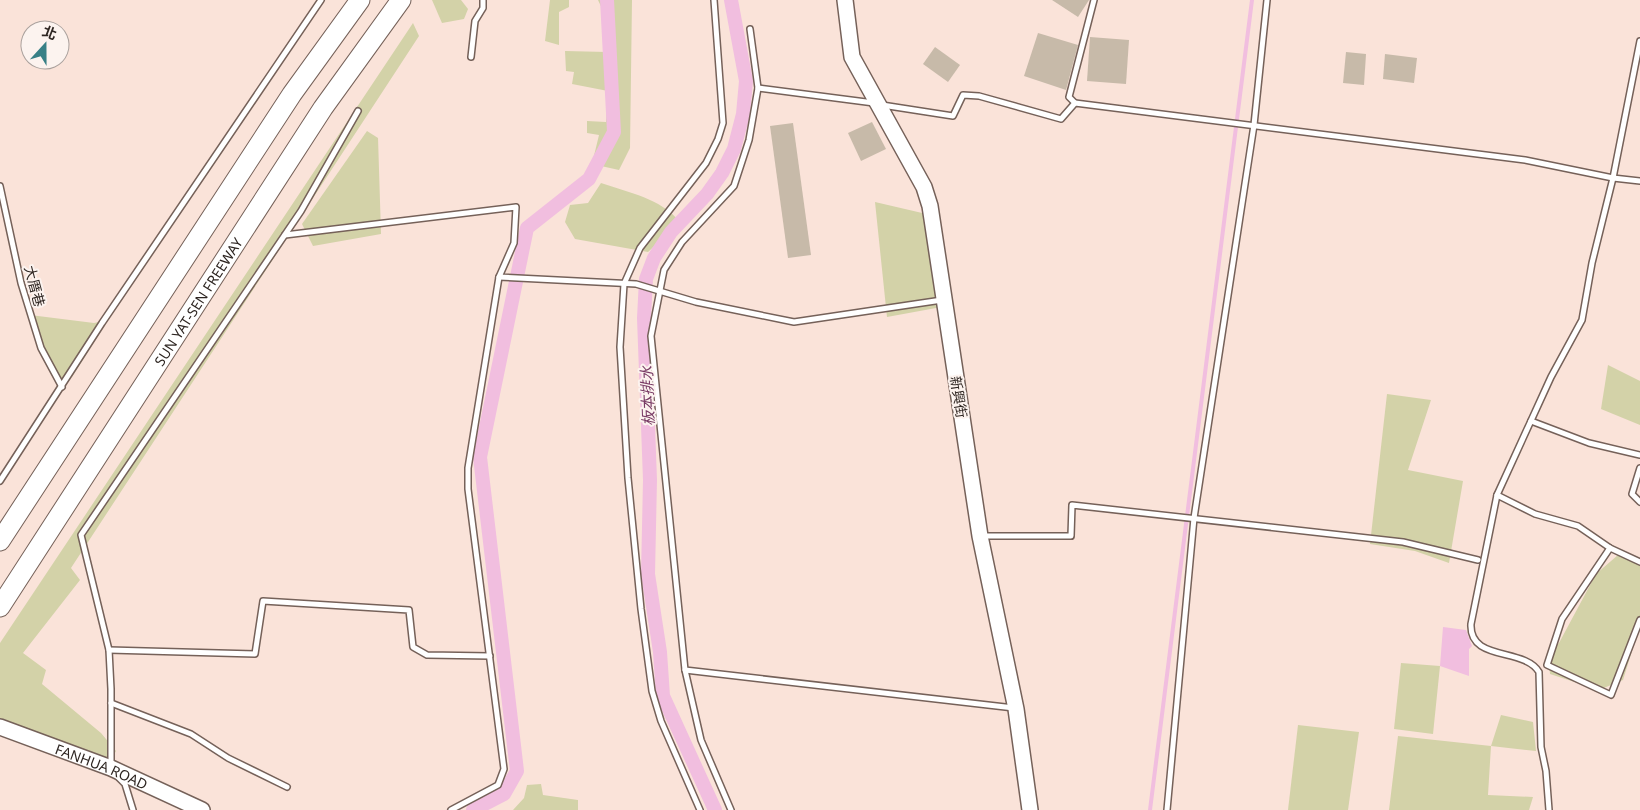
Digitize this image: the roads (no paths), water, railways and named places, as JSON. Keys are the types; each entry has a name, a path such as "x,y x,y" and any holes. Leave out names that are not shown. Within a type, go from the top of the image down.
{"highway":[{"path":"0,541 292,94 360,0"},
{"name":"SUN YAT-SEN FREEWAY","path":"0,607 324,108 402,0"}],"street":[{"name":"新興街","path":"845,0 852,57 876,104 924,187 930,206 980,536 1016,709 1030,810"},
{"name":"FANHUA ROAD","path":"0,727 111,768 202,810"}],"lane":[{"path":"0,481 233,128 321,0"},
{"path":"471,57 475,21 483,8 483,0"},
{"path":"700,810 661,721 652,691 641,609 628,478 620,347 624,284 640,248 706,163 718,139 723,123 714,0"},
{"path":"1094,0 1069,97 1075,103 1525,160 1613,178 1640,181"},
{"path":"1168,810 1194,518 1254,125 1267,0"},
{"path":"731,810 701,740 684,670 651,336 658,291 664,270 682,242 734,186 749,140 758,88 750,29"},
{"path":"1550,810 1546,771 1541,748 1539,672 1528,662 1482,647 1475,641 1471,630 1497,495 1531,421 1582,320 1592,263 1613,178 1640,41"},
{"path":"758,88 953,116 963,95 979,96 1061,119 1075,103"},
{"path":"133,810 124,784 111,768 109,650 82,535 301,211 358,111"},
{"name":"大厝巷","path":"0,186 21,283 41,348 62,387"},
{"path":"285,235 516,207 514,243 499,277 468,468 468,489 504,769 498,785 451,810"},
{"path":"499,277 636,284 696,302 794,322 944,299"},
{"path":"1531,421 1589,443 1640,455"},
{"path":"1640,468 1632,494 1640,502"},
{"path":"1497,495 1535,514 1578,526 1610,548 1640,562"},
{"path":"980,536 1072,536 1072,505 1403,542 1478,560"},
{"path":"1610,548 1562,619 1547,665 1611,695 1640,620"},
{"path":"109,650 255,654 264,601 409,610 412,647 426,655 490,656"},
{"path":"684,670 1016,709"},
{"path":"111,703 191,734 228,758 287,787"}],"waterway":[{"path":"473,810 504,794 517,771 480,457 527,228 589,179 614,132 607,0"},
{"name":"板本排水","path":"715,810 663,696 660,652 648,574 650,480 644,318 646,279 654,258 671,232 707,194 722,173 734,149 743,114 746,81 731,0"},
{"path":"1150,810 1252,0"}]}
